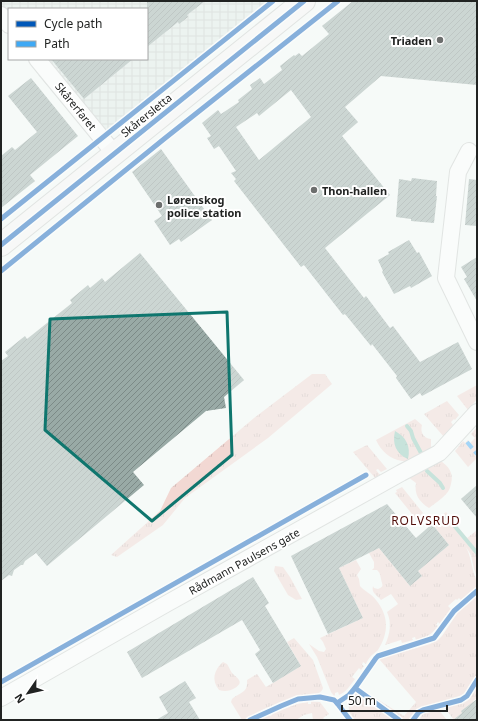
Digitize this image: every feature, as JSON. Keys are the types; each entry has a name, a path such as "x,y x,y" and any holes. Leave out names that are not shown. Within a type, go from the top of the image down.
{"street":[{"name":"Skårersletta","path":"1,245 304,1"},
{"path":"1,16 8,24"},
{"name":"Skårerfaret","path":"38,60 114,153"},
{"path":"469,151 458,172 446,278 477,342"},
{"name":"Rådmann Paulsens gate","path":"1,698 400,473 439,453 477,412"}],"highlighted area":[{"path":"227,312 232,455 152,521 45,430 50,319"}],"shaded area":[{"path":"1,1 269,1 95,143 39,76 29,60 148,60 148,8 8,8 8,26 1,15"}],"green space":[{"path":"312,374 325,374 332,384 268,438 185,498 163,525 117,557 111,555 160,511 171,488 254,418"},
{"path":"477,385 477,399 468,410 457,396"},
{"path":"447,401 459,415 451,422 453,425 444,437 424,414"},
{"path":"415,419 422,425 421,428 424,436 431,439 431,450 408,462 398,460 386,454 380,448 376,440"},
{"path":"477,427 477,454 475,456 477,458 468,467 455,451 463,441 465,443 468,440 470,443 475,438 471,434"},
{"path":"367,445 387,469 381,472 378,469 376,470 380,475 375,478 353,452"},
{"path":"439,460 450,470 452,480 449,490 445,495 429,508 422,503 418,497 416,483 408,477"},
{"path":"402,487 423,513 416,519 395,493 397,492 396,490"},
{"path":"446,512 467,538 476,531 477,533 477,577 471,555 466,547 477,587 461,600 459,598 457,600 456,599 448,606 451,609 440,624 438,622 436,625 438,626 431,634 416,640 415,637 412,638 413,640 402,643 401,640 385,645 390,628 390,620 387,612 398,604 391,594 381,600 374,592 373,586 374,588 378,589 382,587 382,585 379,572 377,570 372,570 374,568 374,562 369,553 379,548 410,586 422,576 418,571 449,545 432,524"},
{"path":"356,560 361,569 357,575 360,586 374,598 380,606 385,618 386,631 382,644 370,657 366,664 363,662 362,665 364,666 361,670 359,668 352,677 355,679 350,686 339,695 338,692 335,693 334,696 317,657 309,644 319,651 324,652 326,649 320,638 363,618 339,568"},
{"path":"275,566 283,567 302,599 296,600 288,595 274,571"},
{"path":"477,596 477,675 463,695 421,707 409,720 403,720 373,699 374,697 404,716 416,702 379,659 430,644 438,640 458,612"},
{"path":"294,638 313,660 323,688 322,691 311,695 295,697 266,708 242,720 231,702 232,699 245,690 247,680 257,674 266,687 301,666 287,642"},
{"path":"223,662 227,664 232,673 240,682 238,686 227,691 219,690 214,679 217,668"},
{"path":"477,686 477,698 473,701 474,703 454,720 444,707 467,701"},
{"path":"356,694 396,720 354,720 349,710 349,703"},
{"path":"311,701 320,702 329,714 323,718 325,720 313,720 312,713 304,715 296,720 256,720 268,714 270,716 272,715 271,713 289,706 308,702 308,704 311,704"},
{"path":"438,709 447,720 420,720 424,713"}],"water":[{"path":"395,431 407,442 409,450 408,459 400,454 396,448 394,440"}],"building":[{"path":"147,1 205,1 187,15 188,17 179,24 178,22 148,46"},
{"path":"353,1 477,1 477,85 381,76 345,107 358,122 342,136 390,195 325,248 364,298 366,296 390,328 393,326 420,362 458,342 472,369 422,396 420,393 411,399 396,378 397,376 372,344 371,346 345,314 343,315 304,265 301,267 234,181 236,179 231,173 236,171 219,146 214,149 207,138 211,136 202,123 218,110 221,114 239,102 238,100 252,89 250,85 260,78 264,84 282,70 280,66 294,55 295,56 299,53 302,56 312,48 329,34 322,26","holes":["291,90 311,117 259,160 236,127 257,113 259,116"]},
{"path":"52,60 132,60 84,99"},
{"path":"31,78 78,136 30,175 35,181 1,208 1,156 12,147 15,150 37,132 8,96"},
{"path":"161,149 212,220 181,242 179,239 170,245 154,221 162,216 132,172"},
{"path":"412,178 437,181 434,223 411,221 411,219 396,217 399,179 411,181"},
{"path":"469,179 477,180 477,226 465,225"},
{"path":"409,240 417,253 419,252 432,276 411,288 410,286 394,294 382,272 383,271 378,260 389,254 388,252"},
{"path":"140,253 244,380 224,397 226,408 206,411 133,472 144,485 47,566 36,553 25,561 23,565 14,570 12,576 9,575 1,581 1,361 8,356 5,352 25,336 27,339 72,303 70,300 88,285 90,288 102,278 105,282"},
{"path":"477,257 477,301 464,279 467,277 461,267"},
{"path":"477,485 477,518 461,499"},
{"path":"387,504 416,538 432,524 449,545 418,571 422,576 410,586 379,548 339,568 363,618 328,634 291,556"},
{"path":"253,577 269,603 265,606 301,666 273,683 255,654 260,650 242,620 142,678 127,652"},
{"path":"185,681 196,698 189,702 200,720 156,720 168,713 159,697"},
{"path":"477,699 477,720 453,720 462,713 461,711"}],"waterway":[{"path":"407,426 411,431 421,453"},
{"path":"427,471 440,483 443,488"},
{"path":"447,517 477,553"}],"marked path":[{"path":"467,442 477,454"}],"cycle path":[{"path":"1,219 273,1"},
{"path":"1,245 304,1"},
{"path":"1,271 338,1"},
{"path":"1,682 366,475"},
{"path":"337,703 349,695 378,656 434,638 454,611 477,591"},
{"path":"413,720 419,712 423,710 461,700 467,696 477,680"},
{"path":"355,688 399,720"},
{"path":"250,720 298,699 320,697 334,700 350,720"}],"place":[{"name":"Triaden","path":"440,40"},
{"name":"Thon-hallen","path":"314,190"},
{"name":"Lørenskog police station","path":"159,205"}],"district":[{"name":"ROLVSRUD","path":"426,520"}]}
